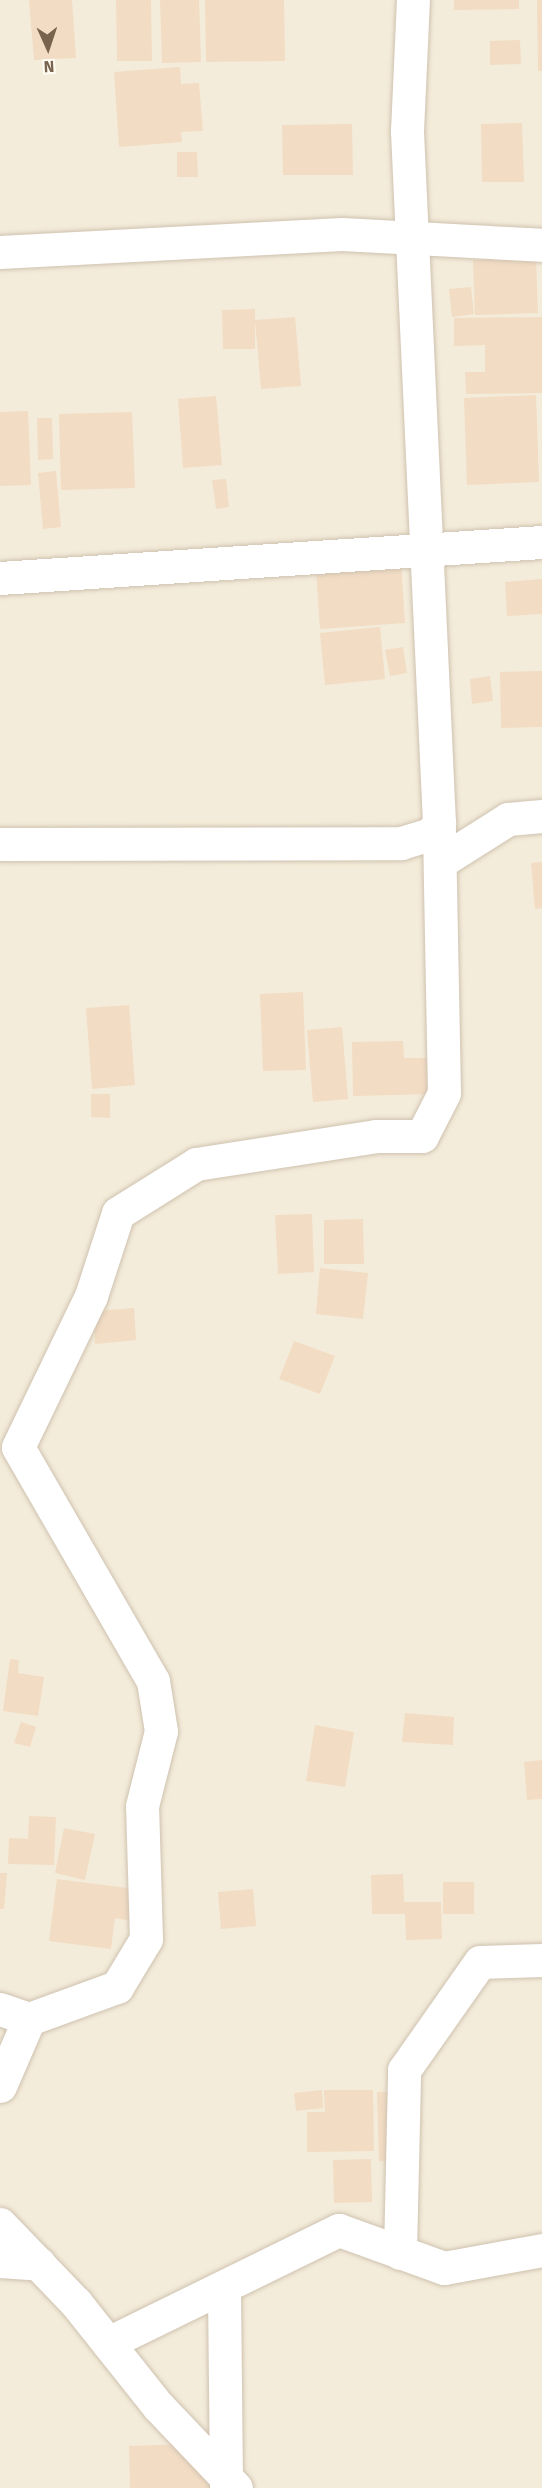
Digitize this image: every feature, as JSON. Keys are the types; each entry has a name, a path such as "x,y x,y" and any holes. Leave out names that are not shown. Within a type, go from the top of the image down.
{"street":[{"path":"0,2086 15,2014 117,1987 146,1939 142,1806 161,1731 153,1681 18,1447 91,1296 118,1213 196,1164 376,1136 422,1136 444,1093 439,824 423,550 413,238 406,131 413,0"},
{"path":"0,252 342,234 542,245"},
{"path":"0,578 542,542"},
{"path":"440,862 508,819 542,816"},
{"path":"0,844 401,843 431,834 439,824"},
{"path":"400,2253 404,2070 480,1962 542,1960"},
{"path":"0,2224 39,2264 229,2484"},
{"path":"108,2343 224,2291 339,2230 444,2268 542,2250"},
{"path":"0,2261 39,2264"},
{"path":"224,2291 229,2484"}],"shaded area":[{"path":"0,0 542,0 542,2488 0,2488"}],"building":[{"path":"29,0 72,0 76,58 34,60"},
{"path":"116,0 151,0 152,61 117,61"},
{"path":"160,0 199,0 201,62 162,63"},
{"path":"205,0 284,0 285,61 206,62"},
{"path":"454,0 519,0 519,9 454,10"},
{"path":"537,0 542,0 542,71 538,71"},
{"path":"520,40 521,64 490,65 490,41"},
{"path":"180,67 181,84 199,83 203,131 181,132 182,142 119,147 114,72"},
{"path":"522,123 524,182 482,182 481,124"},
{"path":"352,124 353,175 283,175 282,125"},
{"path":"177,152 197,152 198,177 177,177"},
{"path":"536,258 538,313 475,315 473,260"},
{"path":"471,287 474,314 452,317 449,289"},
{"path":"255,309 255,349 223,349 222,310"},
{"path":"295,317 301,386 261,389 255,320"},
{"path":"542,317 542,393 466,394 465,372 485,372 485,345 454,346 454,318"},
{"path":"536,395 539,482 467,485 464,398"},
{"path":"216,396 222,465 183,468 178,399"},
{"path":"28,411 31,485 0,486 0,412"},
{"path":"132,412 135,488 61,490 59,414"},
{"path":"37,418 52,418 53,459 38,460"},
{"path":"56,471 61,527 43,529 38,473"},
{"path":"226,479 229,507 216,509 212,480"},
{"path":"401,563 405,623 320,629 316,570"},
{"path":"542,579 542,614 507,616 505,582"},
{"path":"380,627 385,679 325,685 320,633"},
{"path":"403,647 407,673 390,676 385,650"},
{"path":"542,671 542,727 501,728 500,672"},
{"path":"490,676 493,701 472,704 470,679"},
{"path":"542,862 542,908 535,909 531,863"},
{"path":"303,992 306,1070 263,1071 260,994"},
{"path":"129,1005 135,1085 92,1089 86,1008"},
{"path":"342,1027 348,1099 313,1102 307,1030"},
{"path":"403,1041 404,1058 434,1058 435,1094 353,1096 352,1042"},
{"path":"91,1094 110,1094 110,1118 91,1117"},
{"path":"312,1214 314,1272 278,1274 275,1215"},
{"path":"363,1219 364,1264 324,1264 324,1220"},
{"path":"320,1268 368,1273 363,1319 316,1314"},
{"path":"134,1308 136,1340 95,1344 93,1311"},
{"path":"294,1341 335,1356 320,1394 279,1379"},
{"path":"10,1659 19,1660 18,1673 44,1677 38,1716 3,1711"},
{"path":"405,1713 454,1717 453,1745 402,1742"},
{"path":"21,1722 36,1727 30,1747 14,1743"},
{"path":"315,1725 354,1732 345,1787 306,1781"},
{"path":"542,1760 542,1799 527,1800 524,1762"},
{"path":"29,1816 56,1817 54,1865 8,1864 9,1838 28,1839"},
{"path":"64,1828 95,1834 85,1880 55,1873"},
{"path":"0,1873 7,1873 4,1909 0,1909"},
{"path":"403,1874 404,1902 441,1902 442,1939 406,1940 405,1914 372,1914 371,1875"},
{"path":"57,1879 135,1889 131,1921 115,1918 111,1949 49,1941"},
{"path":"443,1882 474,1882 474,1914 443,1914"},
{"path":"253,1889 256,1926 221,1929 218,1892"},
{"path":"322,2090 323,2108 296,2111 294,2093"},
{"path":"324,2090 373,2090 374,2151 307,2152 307,2112 325,2112"},
{"path":"417,2091 419,2160 379,2161 377,2092"},
{"path":"371,2159 372,2202 334,2203 333,2160"},
{"path":"214,2443 216,2488 130,2488 129,2446"}]}
